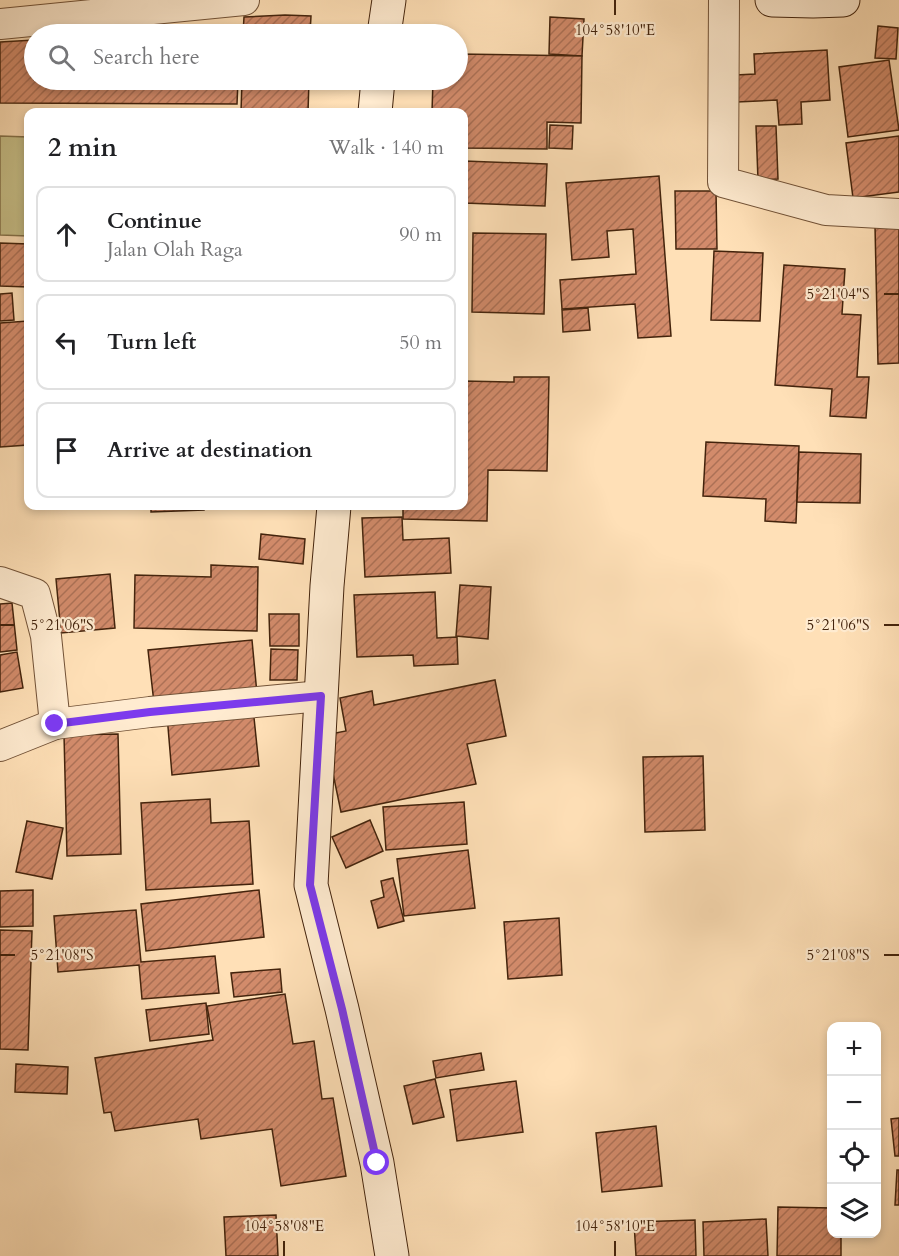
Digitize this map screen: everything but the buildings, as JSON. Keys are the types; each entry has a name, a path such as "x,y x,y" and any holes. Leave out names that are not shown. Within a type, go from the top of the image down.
{"street":[{"path":"0,24 244,0"},
{"path":"385,24 389,0"},
{"path":"724,0 723,182 826,210 899,214"},
{"path":"772,0 843,0"},
{"path":"375,108 377,90"},
{"path":"334,510 327,586 310,885 342,1009 374,1152 392,1256"},
{"path":"0,582 35,594 46,636 55,724"},
{"path":"0,746 55,724 150,712 321,696"}],"shaded area":[{"path":"0,136 24,137 24,236 0,235"}],"route":[{"path":"55,724 150,712 321,696 310,885 342,1009 377,1163"}]}
